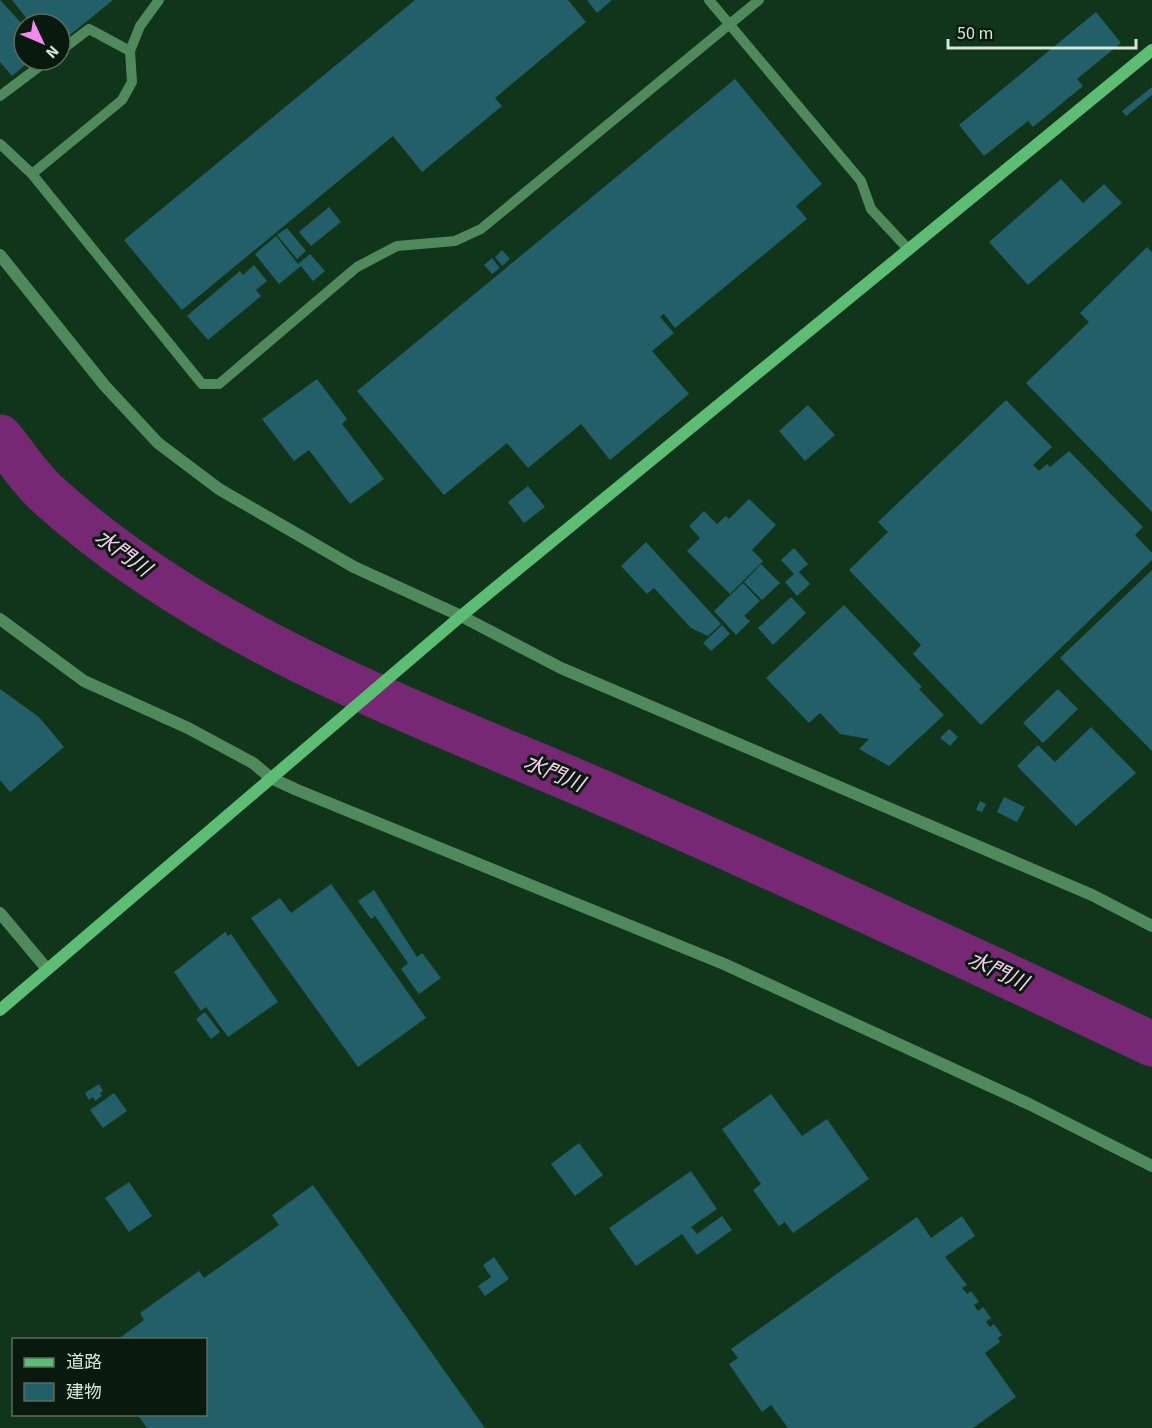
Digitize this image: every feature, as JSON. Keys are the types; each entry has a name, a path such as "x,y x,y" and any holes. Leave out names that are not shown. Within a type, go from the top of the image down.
{"street":[{"path":"0,1010 461,616 1152,50"},
{"path":"0,255 105,386 158,442 219,489 354,567 461,616 561,668 1092,895 1152,926"},
{"path":"0,619 84,681 188,728 253,763 271,778 724,964 1029,1104 1152,1166"},
{"path":"0,913 47,969"}],"lane":[{"path":"32,174 122,100 132,82 130,51 140,26 159,0"},
{"path":"709,0 861,181 872,209 909,250"},
{"path":"0,144 32,174 202,384 219,384 357,267 397,246 455,241 481,229 759,0"},
{"path":"72,41 89,28 130,51"},
{"path":"0,96 32,72"}],"building":[{"path":"0,0 12,13 12,72 17,72 12,76 0,62"},
{"path":"12,0 113,0 72,33 72,12 22,12"},
{"path":"415,0 568,0 586,22 495,98 502,106 422,172 393,136 182,310 124,240"},
{"path":"587,0 612,0 597,13"},
{"path":"1096,12 1121,43 1077,79 1083,86 1033,127 1028,121 984,156 959,125"},
{"path":"735,79 822,184 796,206 807,219 675,328 664,314 660,317 674,333 652,351 689,394 610,460 581,424 528,468 507,443 444,495 357,391"},
{"path":"1152,87 1152,95 1126,116 1122,111"},
{"path":"1061,179 1083,203 1104,184 1122,203 1028,285 989,242"},
{"path":"329,207 341,222 311,246 299,232"},
{"path":"287,228 306,251 297,259 277,235"},
{"path":"276,236 298,264 310,254 325,271 313,281 301,266 279,284 255,254"},
{"path":"1147,247 1152,252 1152,512 1026,383 1089,322 1080,313"},
{"path":"502,250 510,259 502,266 495,257"},
{"path":"492,258 500,268 492,274 484,265"},
{"path":"254,265 267,281 256,290 261,296 208,340 187,316 240,271 243,275"},
{"path":"317,379 347,419 342,424 384,479 350,504 309,450 294,461 262,419"},
{"path":"1006,400 1052,447 1033,465 1039,471 1047,464 1050,467 1069,451 1143,527 1135,535 1152,553 1152,560 981,725 913,654 921,645 849,570 888,532 878,522"},
{"path":"808,405 835,435 805,461 779,431"},
{"path":"528,486 545,507 524,523 508,502"},
{"path":"749,499 776,525 752,550 763,561 730,594 687,551 700,538 689,526 704,511 717,524 726,516 729,519"},
{"path":"646,542 721,624 708,636 691,628 654,588 647,594 621,566"},
{"path":"794,548 808,564 799,572 810,584 797,596 785,582 794,574 781,560"},
{"path":"761,564 780,583 762,600 744,582"},
{"path":"1152,570 1152,751 1060,658"},
{"path":"743,583 760,601 744,616 750,621 736,635 714,611"},
{"path":"791,597 806,613 773,645 758,628"},
{"path":"844,605 922,687 919,689 944,715 889,766 859,749 869,739 840,734 820,713 809,723 766,678"},
{"path":"722,625 730,634 711,651 703,643"},
{"path":"0,689 39,717 64,747 10,792 0,780"},
{"path":"1058,689 1078,709 1043,743 1023,723"},
{"path":"1091,727 1136,773 1076,826 1017,766 1038,745 1055,762"},
{"path":"949,729 958,737 950,746 940,738"},
{"path":"1004,797 1025,807 1017,822 997,812"},
{"path":"980,801 986,804 982,812 976,810"},
{"path":"331,884 426,1018 358,1067 251,918 280,898 291,913"},
{"path":"374,890 417,957 422,953 441,978 419,994 401,969 408,963 375,916 371,919 358,901"},
{"path":"225,932 228,936 231,934 278,1002 228,1037 206,1007 201,1011 174,972"},
{"path":"205,1012 220,1032 211,1039 196,1019"},
{"path":"99,1084 103,1091 100,1093 102,1096 95,1101 93,1097 89,1100 85,1093"},
{"path":"114,1093 127,1111 103,1128 90,1110"},
{"path":"771,1094 802,1136 827,1119 869,1179 793,1233 785,1222 779,1226 753,1190 761,1184 722,1129"},
{"path":"579,1143 603,1175 575,1196 551,1164"},
{"path":"691,1171 717,1209 691,1227 697,1234 722,1216 732,1230 697,1255 682,1234 636,1266 609,1228"},
{"path":"129,1182 152,1216 129,1232 105,1198"},
{"path":"313,1185 485,1428 147,1428 138,1416 207,1416 207,1338 120,1338 144,1320 140,1313 199,1271 204,1278 279,1225 272,1215"},
{"path":"962,1216 975,1236 945,1257 967,1285 962,1288 967,1294 971,1291 979,1302 974,1305 978,1311 983,1307 991,1318 986,1322 990,1327 994,1324 1002,1335 998,1338 1000,1342 985,1353 1016,1397 973,1428 788,1428 771,1405 762,1412 729,1364 738,1358 731,1349 917,1217 931,1238"},
{"path":"494,1257 509,1279 485,1296 478,1286 491,1277 483,1265"}],"waterway":[{"name":"水門川","path":"0,437 46,493 109,545 177,592 248,633 322,671 757,861 1152,1044"}]}
